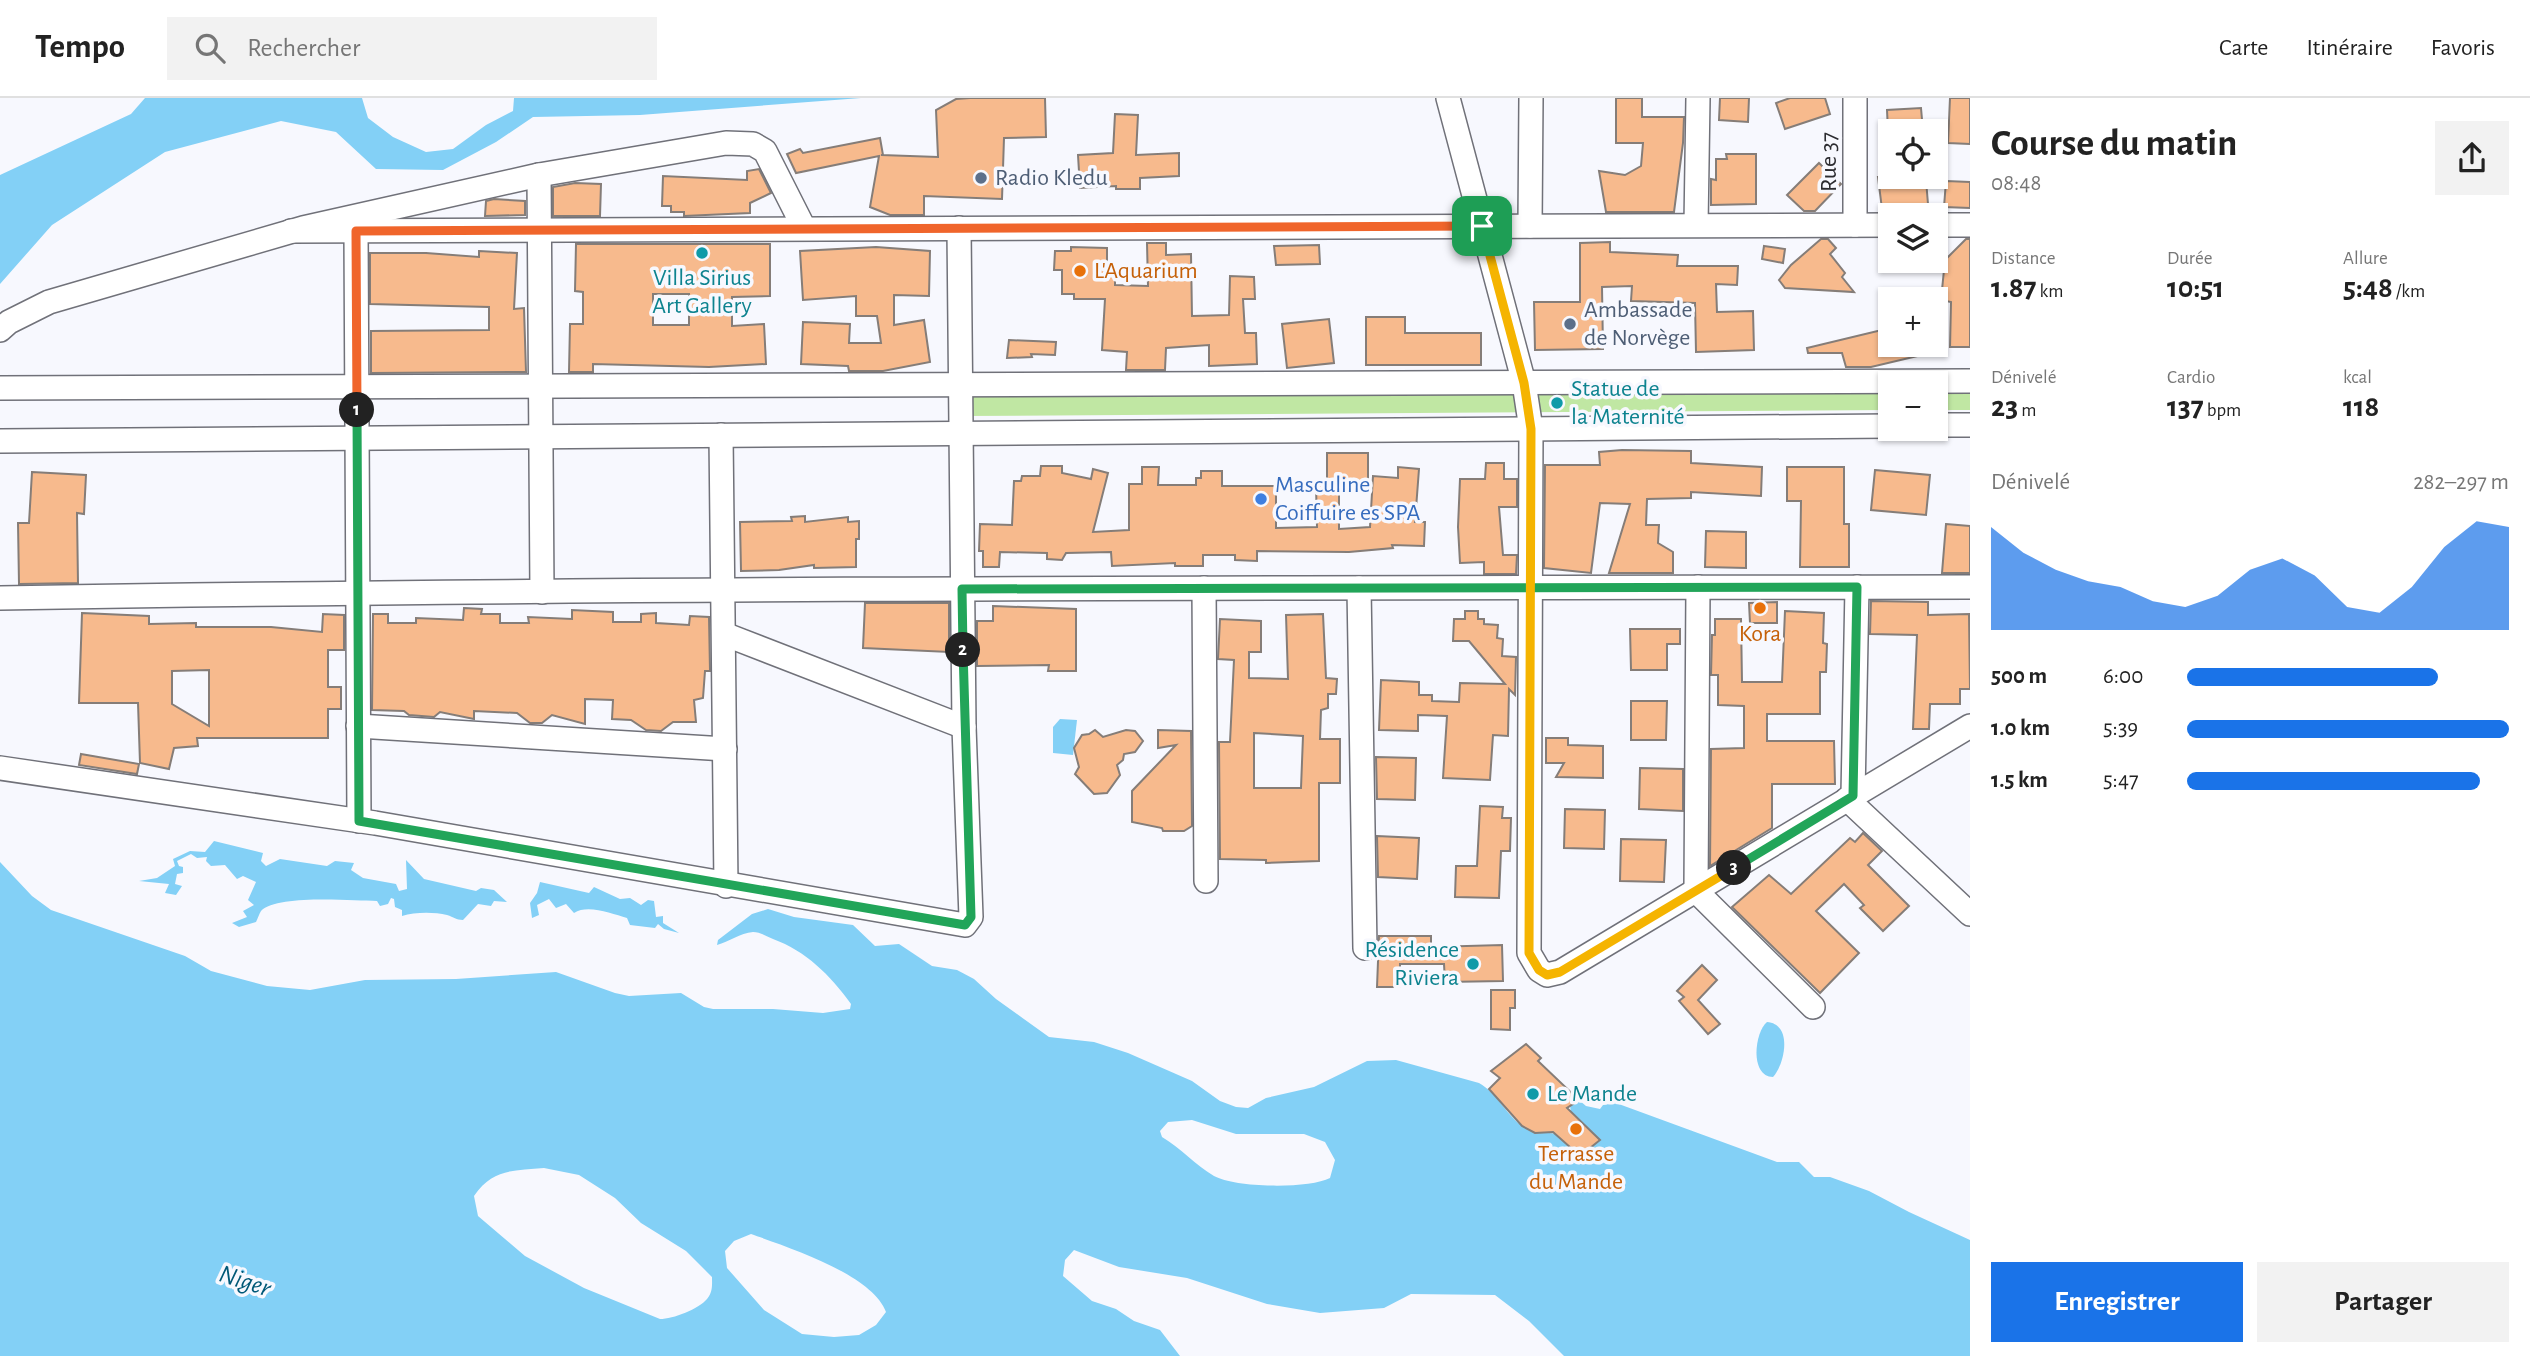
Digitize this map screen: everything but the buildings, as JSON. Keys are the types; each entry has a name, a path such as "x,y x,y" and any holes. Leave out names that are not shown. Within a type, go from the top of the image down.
{"street":[{"path":"1448,98 1524,383 1531,429 1529,953 1533,963 1547,975 1560,972 1970,726"},
{"path":"1530,226 1531,98"},
{"path":"1696,225 1698,98"},
{"name":"Rue 37","path":"1855,98 1855,225"},
{"path":"0,330 9,322 49,302 292,232 539,175 726,143 753,144 765,151 804,228"},
{"path":"539,175 542,592"},
{"path":"292,232 1878,225"},
{"path":"1948,225 1970,225"},
{"path":"0,768 359,821 965,925 971,917 964,727 959,228"},
{"path":"356,231 359,821"},
{"path":"0,388 1970,381"},
{"path":"1948,425 1970,425"},
{"path":"0,440 1878,426"},
{"path":"722,435 726,886"},
{"path":"1698,587 1696,891 1813,1007"},
{"path":"1857,587 1850,797 1970,914"},
{"path":"0,597 358,592 1970,587"},
{"path":"1204,588 1206,881"},
{"path":"1359,588 1365,948"},
{"path":"724,634 964,727"},
{"path":"358,726 725,749"}],"green space":[{"path":"1878,391 1878,410 962,416 961,392"},
{"path":"1948,391 1970,391 1970,410 1948,410"}],"water":[{"path":"145,98 362,98 368,118 393,137 426,152 453,149 486,125 513,111 514,98 861,98 640,115 533,117 496,142 443,170 376,169 336,132 281,121 165,152 52,225 0,284 0,175 131,114"},
{"path":"1060,719 1077,720 1073,755 1053,753 1053,727"},
{"path":"214,841 263,853 261,861 266,866 280,859 327,866 335,861 354,863 351,870 363,878 396,884 399,891 407,889 406,860 424,879 476,891 481,888 494,890 507,902 494,901 491,906 478,904 463,920 430,913 402,916 402,910 395,907 394,899 391,898 388,904 380,906 377,901 299,900 270,906 261,911 256,922 239,927 232,923 247,917 243,911 254,905 248,900 256,882 243,876 237,879 225,865 211,866 206,861 207,857 197,858 191,854 177,861 179,866 183,867 183,873 177,874 175,884 182,886 176,895 165,893 169,884 139,881 157,878 175,866 173,859 190,851 205,852"},
{"name":"Niger","path":"0,862 32,896 51,910 185,956 211,971 267,986 310,990 365,980 456,979 556,972 629,996 681,993 704,1007 713,1009 773,1009 823,1013 850,1009 851,1004 835,983 807,957 756,932 717,945 718,940 752,914 768,909 794,917 853,925 875,946 899,944 932,966 957,970 974,979 996,999 1049,1037 1094,1042 1128,1053 1192,1081 1220,1101 1236,1107 1248,1108 1266,1098 1314,1087 1367,1061 1396,1060 1479,1083 1491,1092 1515,1120 1527,1128 1546,1133 1596,1137 1571,1112 1570,1106 1579,1100 1586,1106 1600,1109 1603,1105 1616,1103 1777,1162 1799,1162 1814,1177 1830,1177 1869,1191 1970,1240 1970,1356 1564,1356 1529,1321 1495,1295 1411,1294 1384,1308 1320,1313 1267,1304 1187,1278 1119,1267 1074,1250 1065,1260 1063,1276 1092,1301 1160,1330 1180,1356 0,1356","holes":["1192,1120 1236,1134 1304,1134 1325,1142 1335,1160 1330,1178 1306,1184 1272,1186 1238,1183 1214,1176 1162,1137 1160,1131 1168,1122","544,1168 579,1175 615,1198 641,1223 686,1251 712,1277 709,1296 692,1310 660,1319 584,1288 525,1256 478,1216 474,1196 489,1180 514,1171","751,1234 827,1264 864,1286 878,1298 886,1312 876,1325 859,1335 834,1337 802,1334 764,1310 727,1268 725,1251 734,1241"]},
{"path":"540,882 589,893 594,887 620,899 630,898 641,905 648,900 654,901 656,917 663,916 663,923 679,933 664,929 658,924 655,928 630,925 627,918 600,911 586,909 574,913 566,904 556,908 549,899 537,905 539,915 532,918 530,903"},
{"path":"1767,1022 1775,1024 1781,1030 1784,1045 1781,1063 1773,1077 1761,1070 1756,1054 1759,1035"}],"place":[{"name":"Radio Kledu","path":"981,178"},
{"name":"Villa Sirius Art Gallery","path":"702,253"},
{"name":"L'Aquarium","path":"1080,271"},
{"name":"Ambassade de Norvège","path":"1570,324"},
{"name":"Statue de la Maternité","path":"1557,403"},
{"name":"Masculine Coiffuire es SPA","path":"1261,499"},
{"name":"Kora","path":"1760,608"},
{"name":"Résidence Riviera","path":"1473,964"},
{"name":"Le Mande","path":"1533,1094"},
{"name":"Terrasse du Mande","path":"1576,1129"}],"route":[{"path":"1482,226 356,231 359,821 960,926 965,925 971,917 962,589 1530,587 1857,587 1853,796 1560,972 1547,975 1533,963 1529,953 1530,587 1530,508 1531,429 1524,383 1482,226"}]}
